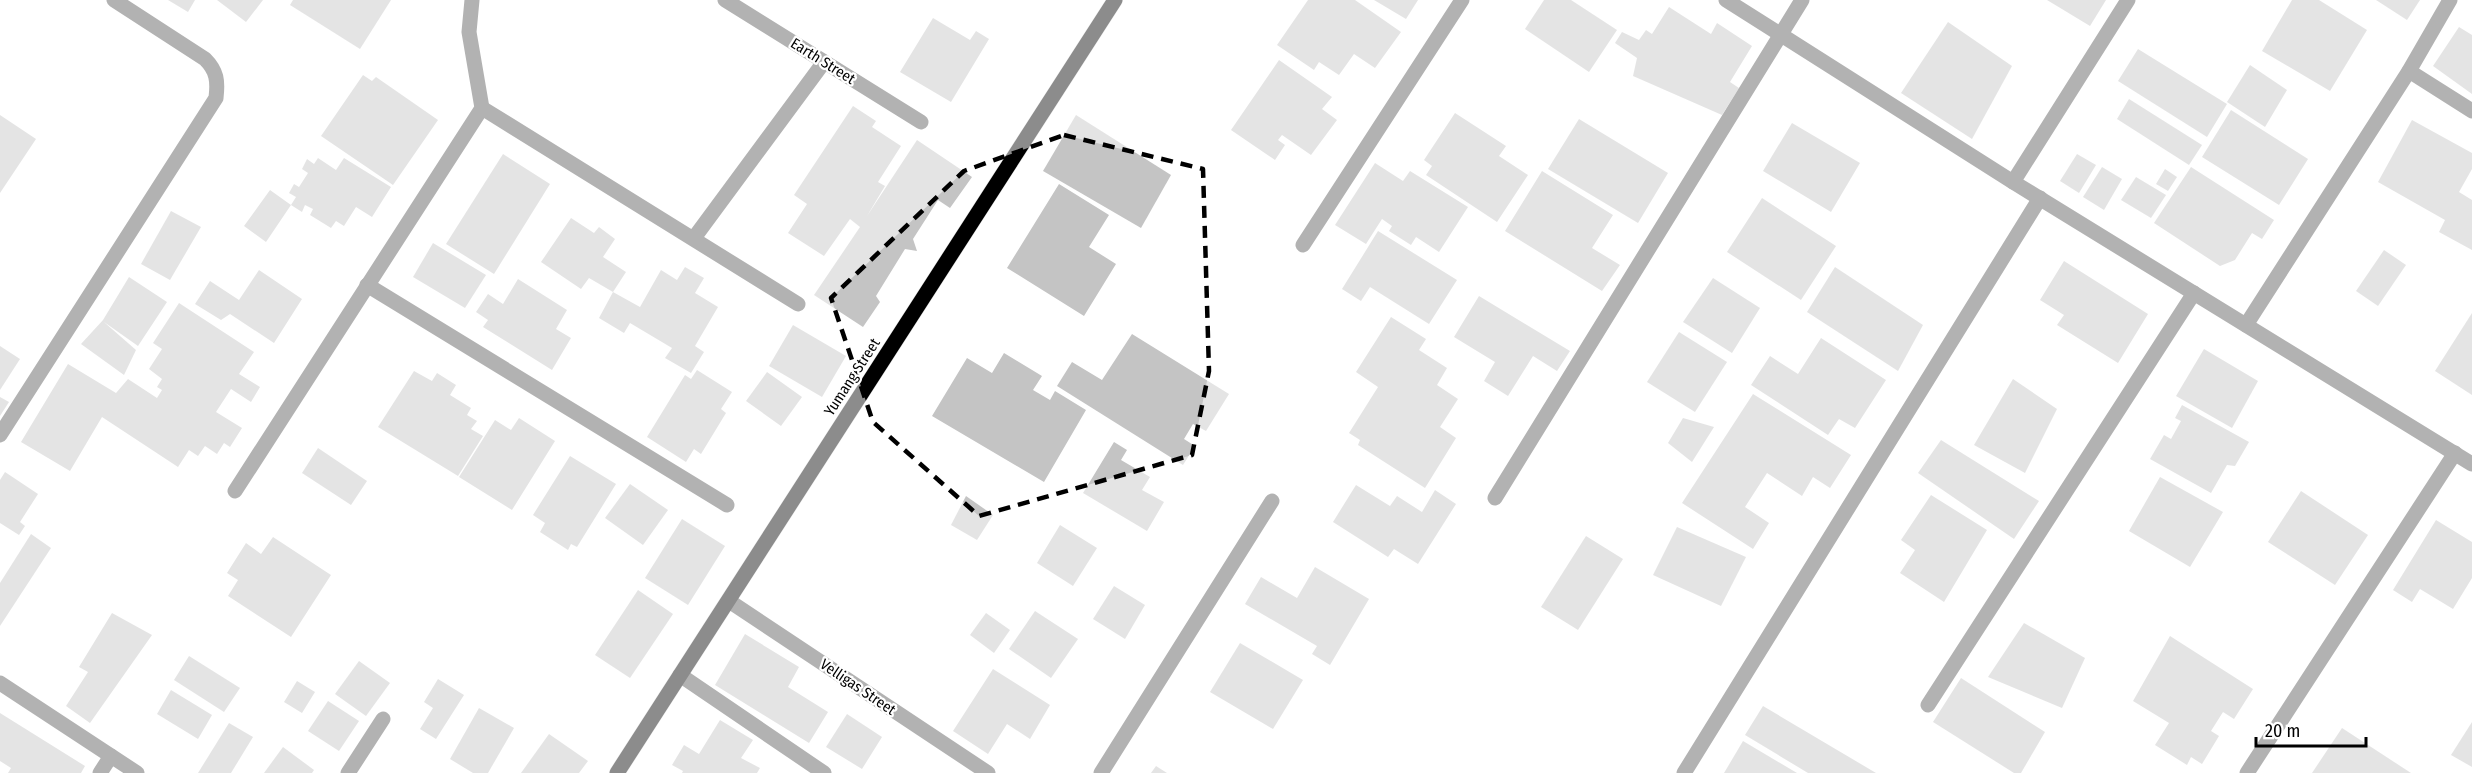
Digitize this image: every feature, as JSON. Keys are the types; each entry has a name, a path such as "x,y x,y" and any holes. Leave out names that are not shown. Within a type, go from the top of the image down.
{"main road":[{"name":"Yumang Street","path":"616,773 1115,0"}],"street":[{"path":"0,435 216,98 218,81 214,68 206,59 114,0"},
{"path":"235,491 482,108 469,32 472,0"},
{"name":"Earth Street","path":"725,0 921,122"},
{"path":"1303,245 1462,0"},
{"path":"1726,0 2013,182 2472,464"},
{"path":"1495,498 1802,0"},
{"path":"2013,182 2128,0"},
{"path":"2246,325 2409,71 2450,0"},
{"path":"694,238 824,62"},
{"path":"2409,71 2472,111"},
{"path":"482,108 798,304"},
{"path":"1684,773 2040,198"},
{"path":"367,285 727,505"},
{"path":"1928,705 2194,293"},
{"path":"2247,773 2455,453"},
{"path":"1101,773 1272,501"},
{"name":"Velligas Street","path":"729,601 988,773"},
{"path":"680,675 824,773"},
{"path":"0,683 137,773"},
{"path":"348,773 383,719"},
{"path":"100,773 111,756"}],"highlighted area":[{"path":"1064,135 1203,169 1209,371 1192,455 979,516 873,422 831,298 964,171"}],"building":[{"path":"168,0 195,0 188,12"},
{"path":"217,0 263,0 246,22"},
{"path":"293,0 391,0 360,49 290,5"},
{"path":"1308,0 1355,0 1401,32 1375,68 1354,54 1339,75 1319,62 1314,70 1277,45"},
{"path":"1374,0 1418,0 1406,19"},
{"path":"1544,0 1571,0 1617,30 1589,72 1525,29"},
{"path":"2047,0 2106,0 2090,26"},
{"path":"2292,0 2319,0 2367,30 2330,91 2262,51"},
{"path":"2376,0 2420,0 2407,20"},
{"path":"1669,7 1711,34 1717,23 1752,46 1730,82 1739,88 1722,115 1633,76 1637,58 1615,43 1622,32 1639,40 1646,30 1652,34"},
{"path":"933,18 970,40 976,31 989,39 951,102 900,72"},
{"path":"1948,22 2012,66 1972,139 1901,93"},
{"path":"2459,27 2472,35 2472,94 2433,66"},
{"path":"2138,49 2227,104 2207,137 2118,81"},
{"path":"1279,60 1332,97 1322,109 1337,120 1311,155 1282,135 1278,140 1285,145 1275,160 1231,130"},
{"path":"2250,65 2287,90 2265,127 2227,102"},
{"path":"363,75 372,81 376,77 438,120 393,185 321,136"},
{"path":"2129,99 2202,145 2189,165 2117,119"},
{"path":"853,106 876,121 872,127 901,146 878,182 885,186 867,216 917,140 972,177 950,208 938,200 913,239 917,251 905,249 876,296 880,302 863,327 814,295 860,227 850,219 824,256 788,233 807,204 794,195"},
{"path":"2231,110 2308,159 2279,205 2202,157"},
{"path":"1455,113 1506,146 1499,156 1528,175 1497,222 1426,175 1432,166 1424,160"},
{"path":"0,115 36,139 0,193"},
{"path":"1076,115 1171,175 1141,228 1043,171"},
{"path":"1579,119 1668,173 1638,223 1548,169"},
{"path":"2412,120 2472,153 2472,169 2459,192 2472,200 2472,250 2439,232 2445,220 2378,182"},
{"path":"1792,123 1860,163 1831,212 1763,171"},
{"path":"503,154 550,184 494,274 446,244"},
{"path":"2077,154 2096,165 2079,193 2060,181"},
{"path":"318,158 336,170 344,158 391,187 372,217 356,207 344,226 336,221 331,228 310,215 313,209 305,205 302,212 291,205 296,197 289,193 294,184 299,187 308,173 302,169 307,159 314,164"},
{"path":"1375,163 1403,181 1410,171 1468,207 1439,252 1416,237 1411,245 1389,231 1392,226 1382,219 1366,244 1335,225"},
{"path":"2102,167 2122,179 2104,210 2083,197"},
{"path":"2191,167 2274,220 2262,239 2252,233 2235,260 2220,266 2154,223"},
{"path":"2165,169 2177,177 2168,191 2156,184"},
{"path":"1542,171 1613,215 1592,248 1620,265 1602,291 1505,231"},
{"path":"2136,177 2166,195 2151,218 2121,200"},
{"path":"1059,184 1109,215 1089,247 1116,264 1084,316 1007,268"},
{"path":"270,190 291,205 266,242 244,226"},
{"path":"1762,198 1836,246 1801,300 1727,252"},
{"path":"171,211 201,227 170,280 141,264"},
{"path":"571,218 594,233 599,227 615,239 603,257 626,272 613,292 589,278 581,289 541,262"},
{"path":"1378,231 1457,280 1429,324 1370,287 1361,301 1342,289"},
{"path":"433,243 486,275 465,308 413,277"},
{"path":"2384,250 2406,265 2378,306 2356,291"},
{"path":"2064,261 2148,314 2118,363 2057,325 2064,315 2040,300"},
{"path":"685,267 704,278 695,293 718,307 695,346 704,352 691,373 665,358 672,348 630,323 624,333 599,318 613,292 640,307 661,270 677,280"},
{"path":"1835,267 1923,325 1898,371 1807,312"},
{"path":"259,270 302,299 274,343 230,314 221,320 195,304 210,281 239,300"},
{"path":"129,277 167,302 138,346 104,322 136,350 124,375 81,344 103,320"},
{"path":"1713,278 1760,308 1732,353 1683,322"},
{"path":"518,279 567,310 556,329 571,338 552,370 483,327 488,320 476,312 488,294 503,304"},
{"path":"1479,296 1570,351 1557,371 1533,356 1508,396 1484,381 1495,362 1454,337"},
{"path":"179,303 254,352 239,374 260,387 251,402 231,389 216,412 242,428 230,447 224,443 217,454 205,446 198,456 189,450 178,467 102,417 70,471 21,442 68,364 116,393 128,379 157,398 162,390 157,387 162,379 149,369 162,349 153,343"},
{"path":"2472,313 2472,395 2435,371"},
{"path":"1391,317 1426,339 1419,350 1447,368 1437,385 1458,399 1440,427 1456,438 1425,488 1358,445 1360,440 1349,433 1378,387 1356,372"},
{"path":"793,325 846,356 822,397 769,366"},
{"path":"1679,332 1727,362 1695,412 1647,382"},
{"path":"1132,334 1229,394 1206,431 1193,424 1184,439 1195,446 1183,465 1057,386 1072,362 1102,380"},
{"path":"1821,338 1886,380 1855,428 1839,419 1828,435 1751,385 1770,356 1798,374"},
{"path":"0,346 20,359 0,390"},
{"path":"2204,349 2258,381 2232,428 2176,396"},
{"path":"1004,353 1042,376 1033,390 1050,400 1055,391 1086,410 1044,482 932,416 967,358 992,373"},
{"path":"697,370 732,392 721,409 726,413 701,454 694,449 686,462 647,437 685,375 691,379"},
{"path":"414,371 432,381 437,373 456,385 450,395 471,408 467,415 477,421 471,429 483,436 458,476 378,427"},
{"path":"767,372 802,397 781,426 746,401"},
{"path":"2013,379 2057,409 2025,473 1974,445"},
{"path":"1753,394 1851,455 1830,488 1813,477 1802,496 1767,473 1745,507 1769,523 1753,549 1682,503"},
{"path":"0,397 9,402 0,416"},
{"path":"2182,405 2249,442 2235,466 2227,465 2211,493 2150,459 2164,435 2171,439 2181,421 2175,418"},
{"path":"519,418 555,441 512,510 459,477 495,420 511,430"},
{"path":"1683,418 1714,427 1692,462 1668,443"},
{"path":"1941,440 2039,501 2014,539 1918,473"},
{"path":"1114,442 1127,450 1121,460 1150,477 1142,490 1164,502 1147,531 1083,493"},
{"path":"318,448 367,481 351,505 302,473"},
{"path":"570,456 616,484 577,547 571,544 568,550 540,532 545,523 533,515"},
{"path":"5,472 38,494 20,522 25,526 19,535 0,523 0,480"},
{"path":"2160,477 2223,512 2190,567 2129,531"},
{"path":"630,484 668,510 643,545 605,518"},
{"path":"1356,485 1390,506 1397,496 1422,512 1435,490 1456,504 1418,564 1394,549 1388,557 1333,522"},
{"path":"2301,491 2368,535 2335,585 2268,542"},
{"path":"1931,495 1987,530 1944,602 1900,573 1915,550 1901,540"},
{"path":"966,496 993,515 977,540 951,525"},
{"path":"682,519 725,546 688,605 645,578"},
{"path":"2436,520 2472,542 2472,578 2453,609 2420,589 2412,602 2393,590"},
{"path":"1060,525 1097,548 1073,586 1037,563"},
{"path":"1677,527 1746,557 1721,606 1653,575"},
{"path":"31,534 51,548 0,626 0,583"},
{"path":"1586,536 1623,559 1578,630 1541,607"},
{"path":"273,537 331,575 291,637 228,596 238,580 227,573 246,543 261,554"},
{"path":"1315,567 1369,599 1330,665 1312,654 1317,646 1245,604 1261,577 1297,598"},
{"path":"1114,586 1145,605 1125,639 1093,619"},
{"path":"638,590 673,614 630,678 595,655"},
{"path":"1035,611 1078,639 1051,678 1009,649"},
{"path":"112,613 152,635 90,723 66,706 88,672 79,667"},
{"path":"986,613 1010,630 994,653 970,635"},
{"path":"2024,623 2085,658 2062,708 1988,677"},
{"path":"745,634 799,667 788,687 828,712 809,743 715,685"},
{"path":"2170,636 2253,689 2234,719 2223,712 2211,731 2219,736 2202,764 2191,757 2187,765 2155,745 2169,723 2133,701"},
{"path":"1240,643 1303,680 1273,729 1210,692"},
{"path":"189,656 240,688 224,712 174,680"},
{"path":"359,661 390,683 366,716 335,694"},
{"path":"993,669 1050,705 1030,739 1007,724 988,754 953,731"},
{"path":"1961,678 2045,732 2021,773 2014,773 1933,722"},
{"path":"438,679 464,695 436,739 420,729 433,708 424,702"},
{"path":"297,681 315,692 302,713 284,702"},
{"path":"171,690 212,715 198,739 157,714"},
{"path":"328,701 359,721 339,751 308,731"},
{"path":"1763,706 1876,773 1808,773 1745,735"},
{"path":"479,708 514,728 488,773 473,773 450,759"},
{"path":"0,713 85,766 81,773 8,773 11,768 0,761"},
{"path":"847,714 882,737 862,769 826,747"},
{"path":"720,720 753,740 741,758 760,768 757,773 682,773 683,771 672,765 684,745 699,754"},
{"path":"2472,722 2472,767 2451,755"},
{"path":"229,723 253,737 231,773 198,773"},
{"path":"2342,728 2411,773 2312,773"},
{"path":"549,734 588,761 579,773 521,773"},
{"path":"1743,741 1797,773 1724,773"},
{"path":"283,747 314,770 312,773 264,773"},
{"path":"1156,766 1167,773 1151,773"}]}
